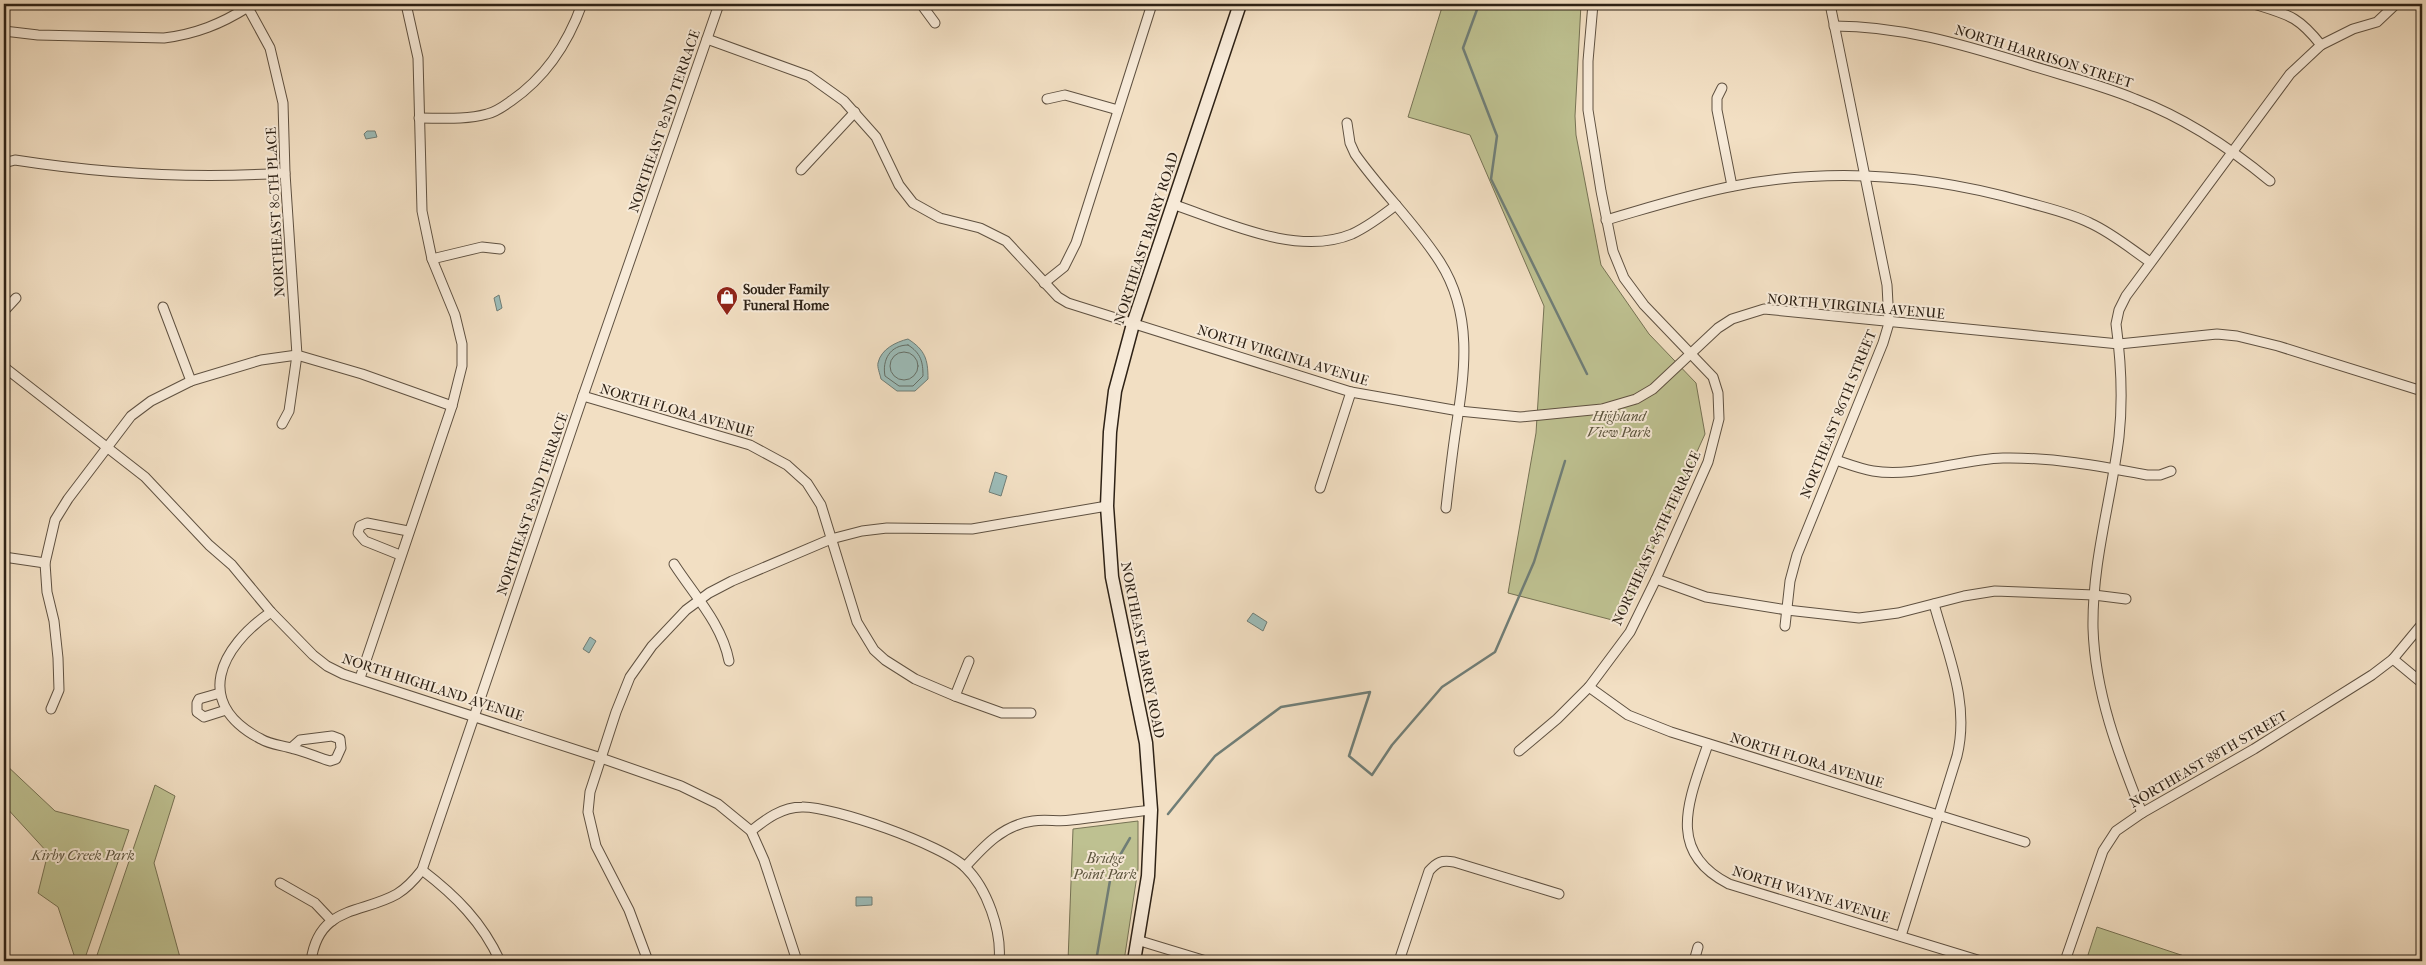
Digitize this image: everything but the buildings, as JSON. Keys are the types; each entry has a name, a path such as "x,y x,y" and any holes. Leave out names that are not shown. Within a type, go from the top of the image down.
{"main road":[{"name":"NORTHEAST BARRY ROAD","path":"1134,961 1148,876 1151,810 1146,743 1112,577 1106,506 1109,441 1115,391 1133,324 1240,4"}],"street":[{"path":"360,678 408,531 452,406 462,366 462,344 455,315 432,259 422,211 418,58 406,4"},
{"path":"419,118 458,118 489,114 516,97 538,78 556,57 575,24 582,4"},
{"name":"NORTHEAST 82ND TERRACE","path":"311,961 316,945 332,921 347,911 396,894 422,870 719,4"},
{"path":"921,4 935,23"},
{"path":"1044,283 1064,267 1076,243 1152,4"},
{"name":"NORTHEAST 85TH TERRACE","path":"1518,751 1557,719 1589,687 1630,632 1656,579 1708,462 1719,419 1718,393 1713,377 1644,305 1624,278 1613,251 1588,110 1588,61 1593,4"},
{"name":"NORTHEAST 86TH STREET","path":"1784,626 1797,555 1883,343 1888,323 1887,285 1830,4"},
{"path":"2254,4 2292,16 2305,25 2321,45"},
{"path":"2142,813 2123,766 2098,680 2093,627 2099,544 2113,469 2121,408 2116,324 2119,310 2126,296 2150,262 2234,152 2290,74 2321,45 2353,29 2377,22 2396,4"},
{"path":"4,31 38,35 164,38 181,36 213,26 247,5"},
{"name":"NORTHEAST 80TH PLACE","path":"247,5 270,48 280,82 283,103 285,173 297,355 289,411 282,424"},
{"name":"NORTH HARRISON STREET","path":"1834,26 1883,28 1937,38 2115,92 2165,112 2234,152 2270,181"},
{"name":"NORTH VIRGINIA AVENUE","path":"707,39 809,76 844,101 876,137 899,185 914,203 940,218 994,233 1016,250 1044,283 1058,297 1068,303 1351,392 1459,411 1520,417 1594,410 1621,405 1653,389 1718,328 1732,319 1764,310 2118,344 2217,334 2237,336 2278,346 2422,391"},
{"path":"1722,88 1717,98 1717,110 1732,186"},
{"path":"1047,100 1065,95 1118,110"},
{"path":"801,170 855,112"},
{"path":"1347,123 1350,143 1355,154 1441,264 1456,296 1464,324 1465,354 1446,508"},
{"path":"4,163 15,160 98,172 163,176 285,173"},
{"path":"1606,220 1732,186 1769,180 1865,176 1938,182 1998,194 2059,211 2091,223 2108,232 2150,262"},
{"path":"1172,204 1263,234 1302,242 1317,242 1350,234 1376,221 1396,205"},
{"path":"432,259 482,247 500,249"},
{"path":"4,312 16,298"},
{"path":"163,307 192,381"},
{"path":"51,709 59,690 58,658 54,621 47,592 45,563 55,520 68,499 138,410 151,401 192,381 254,362 297,355 362,374 452,406"},
{"name":"NORTH HIGHLAND AVENUE","path":"4,367 155,486 209,545 232,565 271,612 320,661 335,670 601,758 694,791 718,804 751,831 764,860 797,961"},
{"path":"1320,488 1351,392"},
{"name":"NORTH FLORA AVENUE","path":"583,396 750,445 776,458 796,473 821,504 857,622 874,650 885,660 915,679 954,696 1002,713 1031,713"},
{"path":"1836,460 1873,471 1892,472 2000,458 2026,458 2113,469 2147,476 2160,475 2171,471"},
{"path":"648,961 629,910 596,846 588,812 590,792 622,694 630,677 657,640 686,610 698,601 748,574 831,539 862,531 887,528 981,528 1106,506"},
{"path":"400,555 365,541 358,533 360,526 367,523 408,531"},
{"path":"4,557 45,563"},
{"path":"674,564 717,627 726,646 729,661"},
{"path":"1656,579 1706,597 1839,617 1878,617 1964,596 1995,592 2094,595 2126,599"},
{"path":"1901,936 1957,756 1962,715 1962,703 1934,604"},
{"path":"271,612 242,636 228,654 221,675 220,693 226,710 257,737 274,745 291,748 330,761 336,759 341,748 340,739 332,736 300,740 291,748"},
{"name":"NORTHEAST 88TH STREET","path":"2065,961 2103,851 2116,831 2142,813 2254,749 2394,659 2422,624"},
{"path":"2394,659 2422,683"},
{"path":"954,696 969,661"},
{"name":"NORTH FLORA AVENUE","path":"1589,687 1628,715 1708,744 2025,842"},
{"path":"220,693 200,699 197,703 197,712 204,717 226,710"},
{"name":"NORTH WAYNE AVENUE","path":"1708,744 1690,797 1686,829 1694,854 1708,872 1729,884 1981,961"},
{"path":"751,831 772,815 785,810 802,807 818,808 911,837 938,850 965,867 983,894 994,918 1000,951 999,961"},
{"path":"965,867 992,839 1022,824 1035,821 1073,820 1151,810"},
{"path":"1399,961 1429,871 1436,863 1442,860 1559,894"},
{"path":"422,870 464,905 485,933 500,961"},
{"path":"280,883 315,903 332,921"},
{"path":"1137,940 1206,961"},
{"path":"1694,961 1698,947"}],"green space":[{"name":"Highland View Park","path":"1443,4 1581,4 1575,116 1576,135 1601,265 1649,334 1696,383 1705,434 1620,622 1508,593 1536,433 1544,306 1470,135 1408,117"},
{"name":"Kirby Creek Park","path":"4,763 55,811 129,830 84,961 76,961 58,907 38,893 48,853 4,805"},
{"path":"155,785 175,796 154,863 181,961 95,961"},
{"name":"Bridge Point Park","path":"1138,821 1138,869 1124,961 1068,961 1073,829"},
{"path":"2097,927 2199,961 2086,961"}],"water":[{"path":"367,131 375,131 377,137 366,139 364,134"},
{"path":"499,295 502,308 497,311 494,298"},
{"path":"908,339 922,351 926,360 928,379 915,391 897,391 881,379 878,363 886,350 894,344"},
{"path":"995,472 1007,476 1001,496 989,492"},
{"path":"1253,613 1267,622 1263,631 1247,621"},
{"path":"590,637 596,641 589,653 583,649"},
{"path":"856,897 872,897 872,905 856,906"}],"waterway":[{"path":"1479,4 1463,48 1497,136 1491,179 1587,374"},
{"path":"1168,814 1215,756 1281,707 1370,692 1349,756 1372,775 1392,745 1442,687 1495,652 1534,562 1565,461"},
{"path":"1096,961 1112,869 1130,838"}],"place":[{"name":"Souder Family Funeral Home","path":"727,316"}]}
